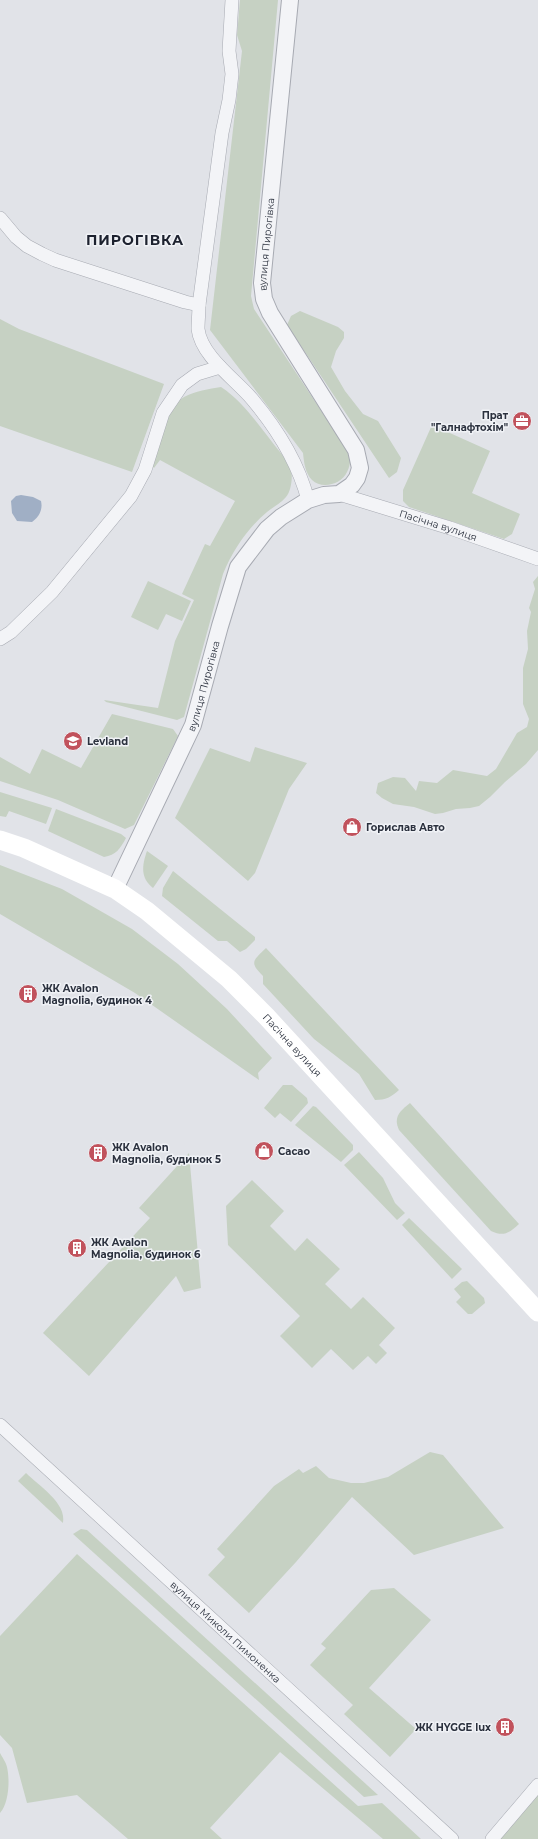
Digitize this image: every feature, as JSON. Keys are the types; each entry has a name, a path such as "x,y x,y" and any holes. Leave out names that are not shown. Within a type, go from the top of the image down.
{"main road":[{"name":"Пасічна вулиця","path":"0,840 24,848 115,890 147,911 184,940 229,979 261,1011 538,1312"}],"street":[{"path":"232,0 229,51 232,74 229,100 222,133 199,305 198,330 206,347 220,366 252,399 290,451 302,477 308,500"},
{"name":"вулиця Пирогівка","path":"115,890 193,724 238,567 267,528 292,509 308,500 324,495 339,494 352,485 357,478 360,468 356,450 270,313 264,300 262,283 290,0"},
{"path":"0,218 16,237 27,246 55,260 185,302 199,305"},
{"path":"0,639 11,632 52,592 131,496 145,470 163,413 182,385 197,374 220,366"},
{"name":"Пасічна вулиця","path":"339,494 450,528 538,559"},
{"name":"вулиця Миколи Пимоненка","path":"0,1425 452,1839"},
{"path":"492,1839 538,1785"}],"green space":[{"path":"240,0 278,0 251,296 254,309 351,456 349,468 341,480 326,485 321,485 312,480 305,467 303,453 210,330 242,51 237,35"},
{"path":"300,311 338,327 344,332 344,338 336,351 331,367 345,391 363,414 378,421 401,458 397,472 389,478 287,325 291,316"},
{"path":"0,319 19,329 164,384 132,472 0,426"},
{"path":"221,387 247,410 285,458 292,477 288,495 253,525 236,548 227,565 223,574 184,717 177,720 106,702 104,700 158,708 175,641 194,600 182,594 205,544 210,546 235,501 160,460 154,468 149,462 167,417 178,402 184,397 193,393"},
{"path":"432,425 490,451 472,493 520,514 512,534 504,539 409,507 403,501 403,490"},
{"path":"538,576 538,750 526,764 479,806 435,814 414,807 393,804 382,798 376,793 378,783 393,777 405,778 416,791 419,781 437,783 453,770 487,776 496,769 517,733 527,727 529,719 523,704 523,668 528,649 527,631 531,612 529,608 535,589 533,582"},
{"path":"148,581 191,601 182,621 166,614 158,630 131,617"},
{"path":"112,714 173,729 178,736 134,825 125,829 58,800 0,781 0,757 30,774 42,749 81,768"},
{"path":"255,747 307,763 289,789 255,873 248,881 175,818 210,748 250,762"},
{"path":"0,792 52,808 46,824 9,811 6,817 0,816"},
{"path":"56,809 121,834 126,838 117,851 112,855 104,857 48,831"},
{"path":"147,851 168,866 153,888 146,880 143,871"},
{"path":"0,865 62,889 132,929 178,964 227,1009 272,1058 258,1073 259,1080 135,993 0,914"},
{"path":"173,871 255,937 255,940 246,949 240,952 227,941 218,941 162,896 163,888"},
{"path":"266,948 399,1090 388,1098 375,1100 359,1074 314,1039 263,984 263,976 256,968 254,962"},
{"path":"283,1085 292,1085 307,1098 308,1103 291,1122 280,1113 275,1118 264,1108"},
{"path":"410,1103 519,1224 509,1232 503,1234 491,1231 399,1130 397,1125 398,1115"},
{"path":"313,1106 316,1107 353,1145 353,1150 341,1162 295,1125"},
{"path":"359,1152 383,1178 395,1203 405,1213 397,1220 344,1165"},
{"path":"189,1153 201,1288 184,1292 176,1276 89,1376 43,1333 150,1218 139,1208"},
{"path":"252,1180 284,1211 270,1226 295,1251 307,1238 340,1269 325,1284 351,1309 363,1297 395,1328 379,1345 387,1353 376,1364 368,1356 353,1370 331,1349 312,1368 280,1336 300,1316 228,1245 226,1206"},
{"path":"409,1218 462,1269 452,1279 402,1225"},
{"path":"467,1281 484,1298 485,1303 472,1314 468,1314 456,1302 461,1297 454,1289 462,1282"},
{"path":"430,1452 443,1455 504,1528 414,1555 352,1497 296,1562 249,1613 208,1575 225,1557 217,1549 274,1486 299,1469 303,1473 316,1466 329,1478 351,1483 364,1483 388,1477"},
{"path":"26,1473 51,1495 61,1509 63,1523 18,1481"},
{"path":"81,1529 87,1530 378,1795 364,1797 73,1534"},
{"path":"77,1554 358,1806 382,1803 421,1839 383,1839 280,1752 210,1828 222,1839 128,1839 77,1795 27,1803 12,1748 0,1735 0,1636"},
{"path":"394,1588 431,1620 369,1688 416,1729 390,1757 344,1714 353,1705 310,1665 326,1648 321,1644 371,1590"},
{"path":"0,1753 7,1767 8,1785 7,1797 0,1813"},
{"path":"538,1790 538,1839 497,1839"}],"water":[{"path":"21,495 33,497 41,501 40,513 32,522 17,521 12,513 11,501 16,496"}],"place":[{"name":"Прат \"Галнафтохім\"","path":"522,421"},
{"name":"Levland","path":"73,741"},
{"name":"Горислав Авто","path":"352,827"},
{"name":"ЖК Avalon Magnolia, будинок 4","path":"28,994"},
{"name":"Cacao","path":"264,1151"},
{"name":"ЖК Avalon Magnolia, будинок 5","path":"98,1153"},
{"name":"ЖК Avalon Magnolia, будинок 6","path":"77,1248"},
{"name":"ЖК HYGGE lux","path":"505,1727"}],"district":[{"name":"ПИРОГІВКА","path":"135,240"}]}
